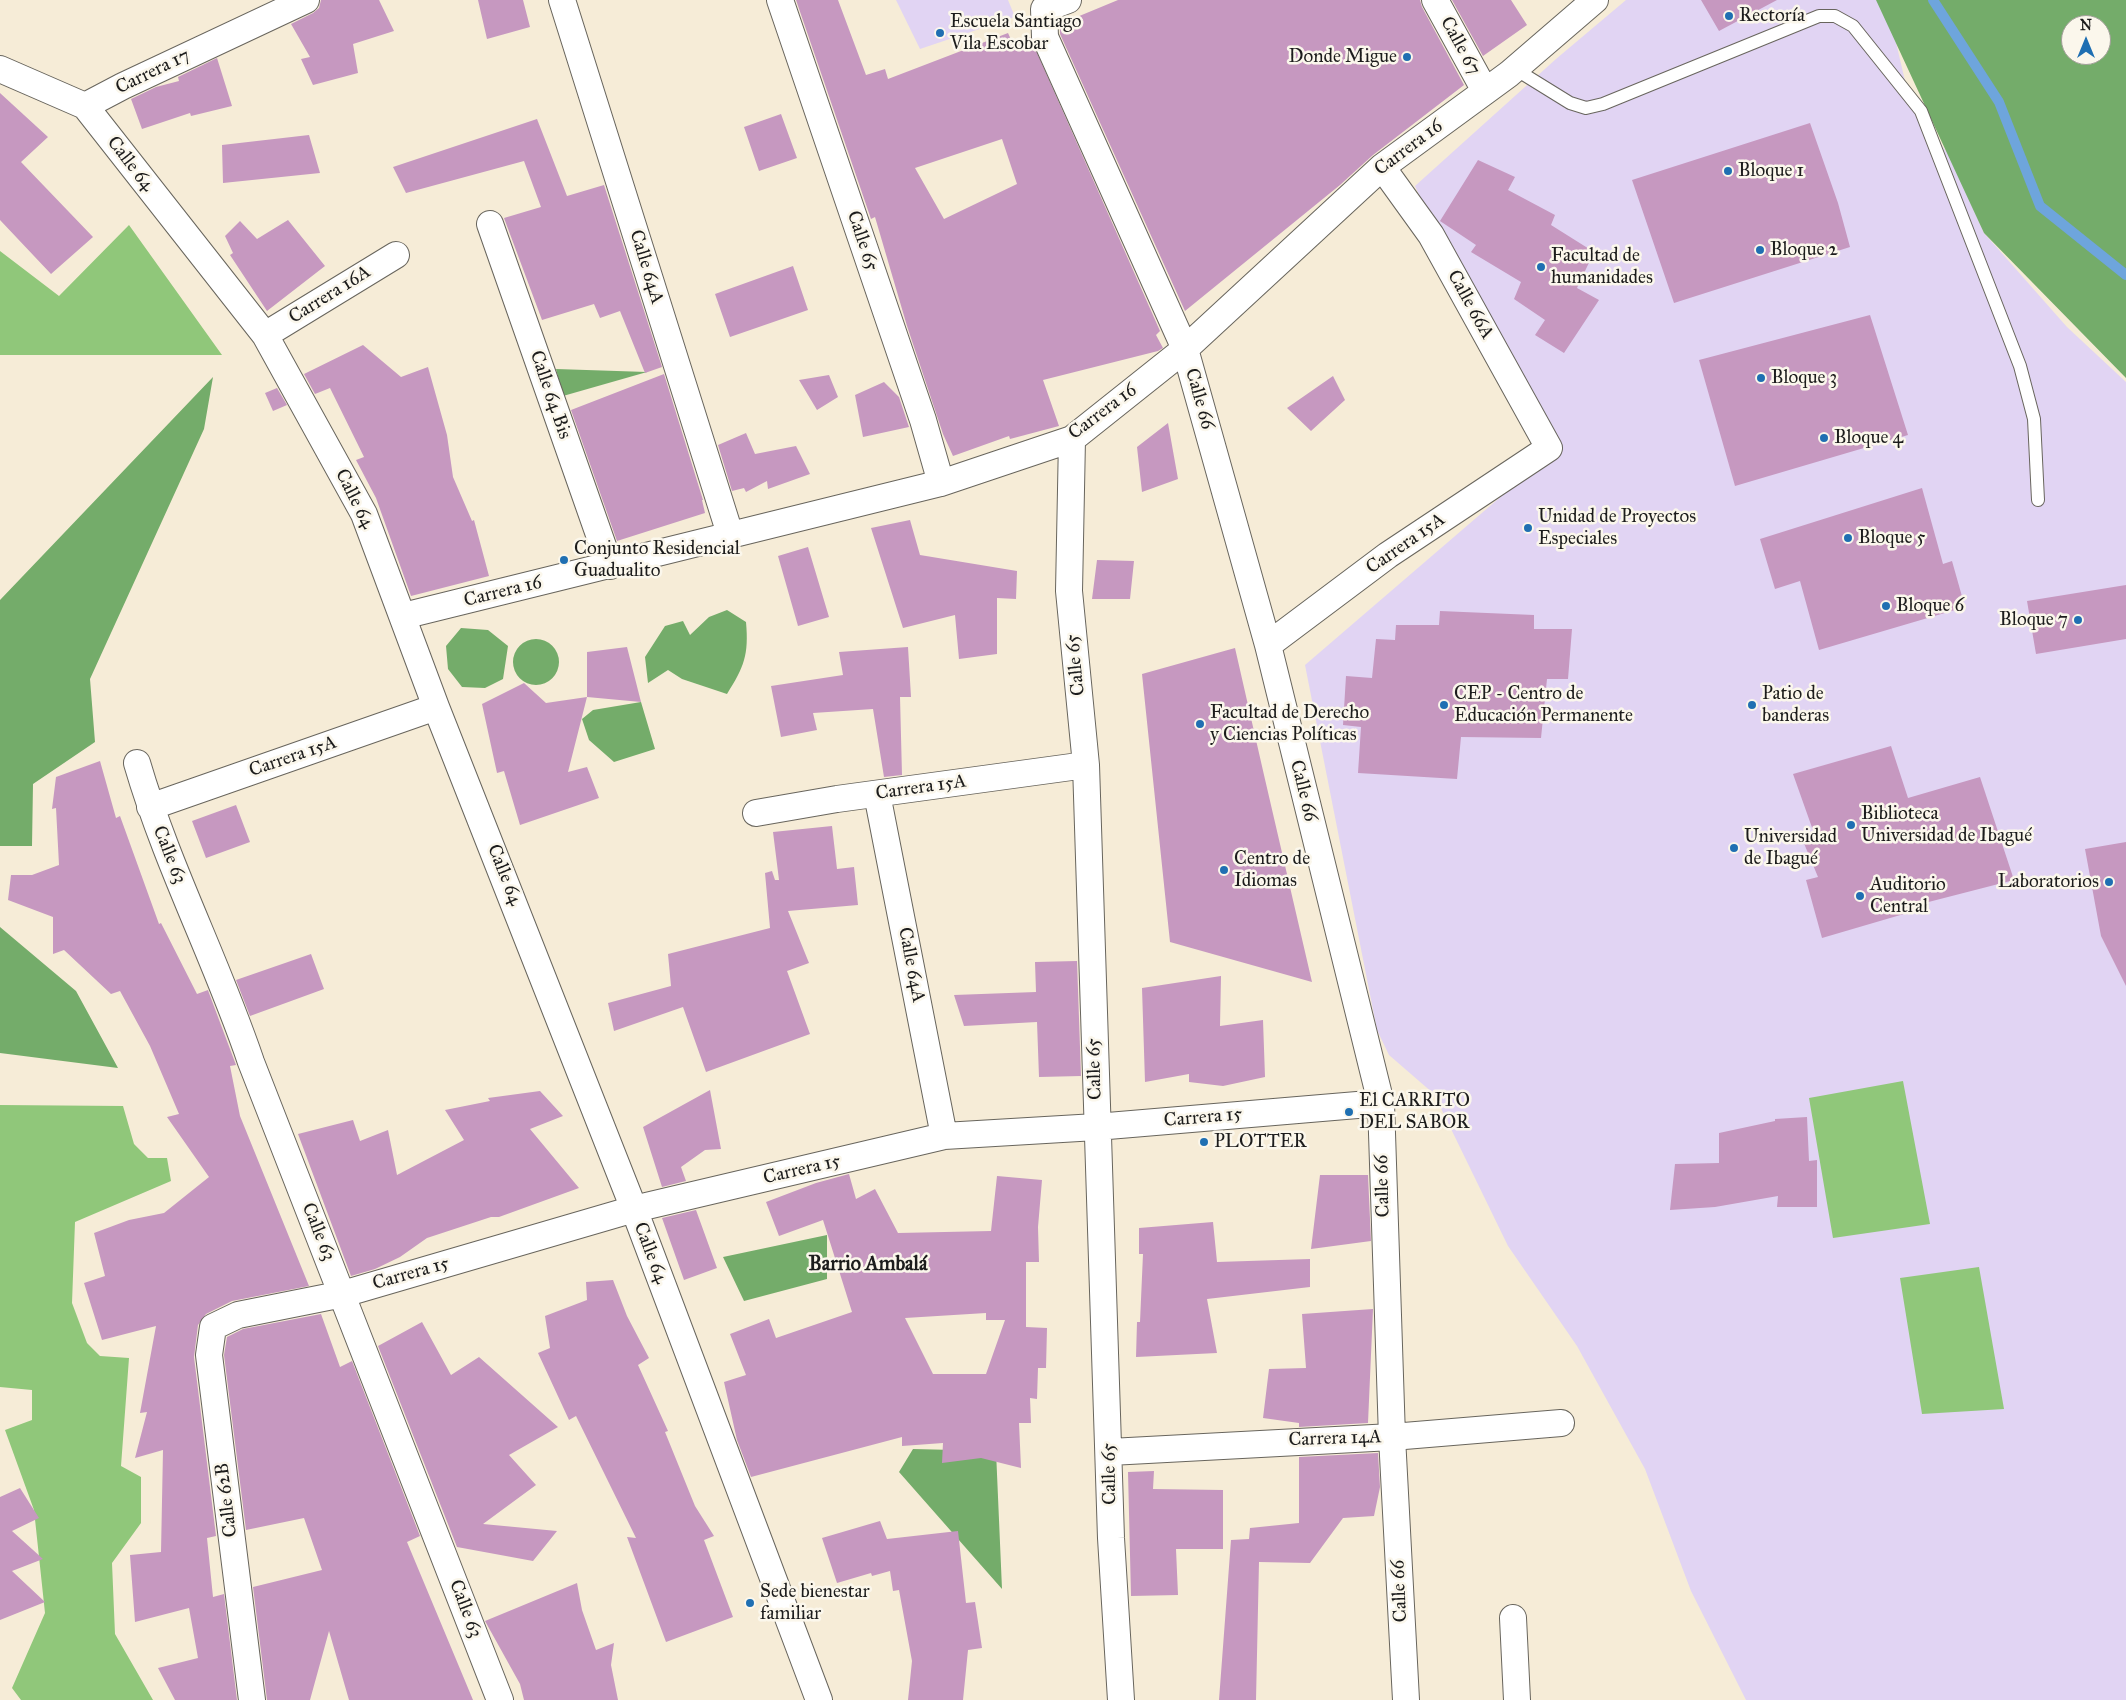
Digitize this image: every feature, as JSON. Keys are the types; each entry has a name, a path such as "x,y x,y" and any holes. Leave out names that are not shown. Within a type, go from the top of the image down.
{"street":[{"name":"Carrera 17","path":"85,106 122,86 306,0"},
{"name":"Calle 64A","path":"562,0 730,534"},
{"name":"Calle 65","path":"780,0 920,411 941,482"},
{"name":"Calle 67","path":"1435,0 1486,92"},
{"name":"Carrera 16","path":"403,616 610,566 941,482 1072,439 1185,349 1382,167 1486,92 1595,0"},
{"name":"Calle 66","path":"1051,3 1045,37 1185,349 1268,646 1381,1104 1392,1437 1406,1700"},
{"path":"0,68 85,106"},
{"name":"Calle 64","path":"85,106 265,335 364,514 436,707 634,1209 819,1700"},
{"name":"Calle 66A","path":"1382,167 1431,235 1549,448"},
{"name":"Calle 64 Bis","path":"490,224 610,566"},
{"name":"Carrera 16A","path":"265,335 396,255"},
{"name":"Calle 65","path":"1072,439 1069,591 1086,765 1096,1127 1110,1452 1111,1538 1122,1700"},
{"name":"Carrera 15A","path":"1268,646 1388,555 1549,448"},
{"name":"Carrera 15A","path":"150,807 436,707"},
{"name":"Calle 63","path":"137,763 150,807 235,1014 251,1062 500,1700"},
{"name":"Carrera 15A","path":"756,813 1086,765"},
{"name":"Calle 64A","path":"877,794 944,1136"},
{"name":"Carrera 15","path":"238,1315 343,1294 634,1209 944,1136 1096,1127 1381,1104"},
{"name":"Calle 62B","path":"238,1315 212,1327 209,1355 252,1700"},
{"name":"Carrera 14A","path":"1110,1452 1392,1437 1561,1424"},
{"path":"1513,1618 1517,1700"}],"lane":[{"path":"1515,69 1570,103 1586,108 1603,104 1819,16 1835,16 1853,26 1921,111 2020,366 2034,419 2038,500"}],"shaded area":[{"name":"Escuela Santiago Vila Escobar","path":"896,0 1008,0 1015,17 920,49"},
{"name":"Universidad de Ibagué","path":"1626,0 1886,0 1910,102 1951,158 1984,233 2067,327 2126,382 2126,1700 1746,1700 1691,1591 1645,1469 1577,1346 1508,1246 1434,1094 1389,1055 1377,1030 1305,665 1540,463 1415,186 1556,59"}],"green space":[{"path":"1876,0 2126,0 2126,378 1984,233"},
{"path":"129,225 222,355 0,355 0,251 59,296"},
{"path":"556,369 647,372 563,396"},
{"path":"213,377 204,429 90,679 95,742 33,784 32,846 0,846 0,600"},
{"path":"727,610 746,622 747,643 744,660 738,676 727,694 682,679 668,670 648,683 645,657 665,626 683,621 690,635 709,617"},
{"path":"461,628 488,630 508,646 503,679 485,688 462,687 448,669 446,646"},
{"path":"536,639 549,643 555,649 559,662 555,675 549,681 536,685 523,681 517,675 513,662 517,649 523,643"},
{"path":"641,702 655,749 614,762 589,740 582,719 593,710"},
{"path":"0,927 76,991 118,1068 0,1053"},
{"path":"1903,1081 1930,1224 1833,1238 1809,1098"},
{"path":"0,1105 123,1106 134,1144 148,1158 167,1158 171,1181 75,1222 72,1303 87,1343 100,1356 129,1358 121,1466 141,1477 141,1523 112,1563 115,1634 153,1700 21,1700 12,1688 45,1613 34,1510 5,1430 32,1420 32,1390 0,1387"},
{"path":"827,1235 827,1279 744,1301 723,1257"},
{"path":"1979,1267 2004,1409 1922,1414 1900,1278"},
{"path":"913,1449 996,1451 1002,1589 899,1472"}],"building":[{"path":"321,0 379,0 394,31 353,44 358,73 313,85 301,59 310,57 291,24 313,13 319,8"},
{"path":"478,0 523,0 530,27 487,39"},
{"path":"796,0 838,0 866,75 885,69 888,79 1008,33 1013,44 1030,37 1160,331 1156,335 1163,348 1158,351 1043,380 1059,426 1010,439 1009,436 953,456 943,434 907,326 875,217 871,219","holes":["1002,139 1017,184 944,219 915,168"]},
{"path":"1118,0 1420,0 1464,85 1373,155 1340,185 1185,311 1060,34 1060,24"},
{"path":"1452,0 1511,0 1527,25 1483,56"},
{"name":"Rectoría","path":"1701,0 1777,0 1719,31"},
{"path":"217,58 232,106 191,116 190,113 142,129 131,99 156,87 179,81 178,77"},
{"path":"0,93 48,137 21,162 93,237 51,274 0,220"},
{"path":"781,114 797,158 759,171 744,127"},
{"path":"537,119 567,196 604,185 662,367 645,373 620,311 600,318 594,304 542,320 504,218 541,207 524,161 406,193 393,167"},
{"path":"1810,123 1838,203 1850,247 1674,303 1632,180"},
{"path":"309,135 320,173 223,183 222,145"},
{"name":"Facultad de humanidades","path":"1478,160 1515,177 1508,190 1555,215 1551,225 1594,252 1577,288 1599,300 1564,353 1535,335 1545,320 1514,299 1521,282 1471,252 1476,245 1440,221"},
{"path":"288,220 325,266 267,311 230,255 233,253 225,236 240,221 257,239"},
{"path":"793,266 808,310 730,337 715,294"},
{"path":"1870,315 1908,435 1735,486 1699,360"},
{"path":"363,345 401,377 428,367 447,435 453,477 472,521 474,520 489,576 411,596 376,498 356,460 364,457 330,388 315,394 304,374"},
{"path":"664,374 703,500 705,513 617,541 571,410"},
{"path":"829,375 838,397 817,410 799,380"},
{"path":"1333,376 1345,400 1311,431 1287,408"},
{"path":"884,382 899,397 909,427 863,437 855,395"},
{"path":"277,388 287,405 273,411 265,393"},
{"path":"1168,423 1178,479 1142,492 1137,447"},
{"path":"746,433 755,454 796,446 810,474 768,489 767,481 746,492 744,488 732,491 718,445"},
{"path":"1922,488 1943,564 1952,561 1965,607 1819,650 1800,581 1775,589 1760,539"},
{"path":"910,520 920,555 1017,571 1016,599 997,598 997,654 959,659 955,615 903,628 871,528"},
{"path":"808,547 829,617 798,626 778,556"},
{"path":"1097,560 1134,561 1130,599 1092,599"},
{"name":"Bloque 7","path":"2126,585 2126,639 2036,654 2027,601"},
{"name":"CEP - Centro de Educación Permanente","path":"1440,611 1534,615 1534,629 1572,629 1568,679 1547,679 1541,738 1461,737 1457,779 1358,773 1361,727 1343,725 1346,676 1372,678 1376,639 1395,640 1396,625 1439,625"},
{"path":"627,647 641,702 587,697 587,652"},
{"path":"908,647 911,697 900,697 902,775 884,777 873,709 813,713 817,730 781,737 771,686 843,675 839,652"},
{"name":"Centro de Idiomas","path":"1235,648 1312,982 1170,942 1142,674"},
{"path":"524,683 546,703 587,697 568,772 587,767 599,798 520,825 504,771 497,773 482,704"},
{"name":"Biblioteca Universidad de Ibagué","path":"1891,746 1908,798 1980,777 2014,880 1913,906 1914,911 1822,938 1806,880 1818,877 1803,841 1815,836 1793,774"},
{"path":"100,761 116,818 120,816 159,924 161,923 197,994 208,990 236,1065 230,1066 240,1116 309,1286 232,1301 206,1314 198,1325 194,1357 216,1536 207,1538 213,1597 224,1594 237,1700 175,1700 158,1668 198,1658 189,1608 135,1622 130,1555 161,1552 163,1450 135,1458 147,1412 140,1413 156,1326 102,1340 84,1283 105,1276 94,1233 129,1220 164,1213 209,1177 167,1117 179,1114 150,1046 120,991 111,994 64,950 53,954 53,917 8,900 11,875 32,875 59,865 56,808 52,809 56,777"},
{"path":"236,805 250,842 206,858 192,821"},
{"path":"832,826 837,869 854,867 858,905 788,911 809,963 787,971 810,1034 706,1072 683,1007 614,1031 608,1003 671,986 668,954 770,928 765,873 772,871 775,880 779,880 773,832"},
{"name":"Laboratorios","path":"2126,842 2126,986 2101,936 2085,849"},
{"path":"311,954 324,989 250,1016 236,980"},
{"path":"1077,961 1081,1076 1039,1077 1037,1022 964,1026 954,995 1036,992 1035,962"},
{"path":"1221,976 1220,1026 1263,1020 1265,1077 1223,1086 1189,1082 1189,1074 1145,1082 1142,988"},
{"path":"710,1090 721,1149 705,1150 681,1167 686,1181 662,1187 643,1127"},
{"path":"540,1091 563,1116 530,1129 579,1188 499,1217 491,1217 427,1238 400,1257 375,1269 351,1276 298,1134 353,1120 360,1141 388,1130 397,1175 464,1140 445,1110 490,1101 488,1098"},
{"path":"1807,1117 1809,1161 1817,1160 1817,1207 1777,1207 1778,1196 1715,1207 1670,1210 1675,1164 1719,1163 1719,1133 1775,1121 1775,1119"},
{"path":"849,1174 856,1199 875,1189 898,1233 991,1231 997,1176 1042,1180 1038,1227 1039,1262 1026,1262 1026,1327 1047,1328 1046,1368 1038,1368 1037,1399 1030,1398 1031,1423 1019,1423 1021,1468 981,1458 942,1463 943,1443 902,1446 902,1437 751,1477 737,1440 724,1382 746,1375 730,1334 769,1319 776,1338 852,1312 823,1220 779,1236 766,1202 816,1183","holes":["986,1313 986,1320 1005,1320 986,1374 933,1374 905,1318"]},
{"path":"1320,1175 1368,1175 1371,1241 1311,1249"},
{"path":"696,1210 717,1268 684,1280 662,1218"},
{"path":"1213,1222 1217,1262 1310,1259 1310,1287 1207,1299 1217,1353 1136,1357 1137,1322 1140,1322 1143,1254 1139,1254 1139,1228"},
{"path":"613,1280 627,1316 649,1358 638,1365 668,1431 665,1432 695,1506 714,1536 704,1540 733,1617 666,1642 627,1537 636,1538 576,1416 569,1420 538,1353 550,1348 545,1316 587,1300 586,1282"},
{"path":"1373,1309 1368,1423 1299,1427 1299,1423 1263,1418 1269,1369 1306,1368 1302,1314"},
{"path":"321,1314 340,1367 352,1361 420,1536 407,1542 473,1700 349,1700 329,1631 310,1700 267,1700 253,1587 322,1570 304,1518 246,1530 224,1355 227,1337 243,1329"},
{"path":"422,1322 451,1375 479,1357 558,1427 509,1455 536,1485 483,1524 557,1531 533,1561 457,1547 378,1346"},
{"path":"1378,1453 1380,1487 1374,1516 1343,1518 1310,1563 1259,1562 1256,1700 1219,1700 1231,1540 1249,1539 1250,1528 1299,1523 1299,1457"},
{"path":"1154,1471 1153,1489 1223,1490 1223,1549 1176,1549 1178,1595 1131,1596 1128,1472"},
{"path":"20,1488 39,1518 12,1531 43,1559 12,1571 45,1602 0,1620 0,1497"},
{"path":"880,1521 887,1539 958,1531 966,1603 975,1602 982,1648 968,1650 963,1700 908,1700 912,1661 899,1590 893,1591 890,1571 872,1576 871,1573 837,1583 822,1538"},
{"path":"577,1583 582,1610 596,1650 614,1643 611,1665 618,1700 524,1700 520,1684 485,1621"}],"waterway":[{"path":"1933,0 1999,102 2040,206 2126,275"}],"place":[{"name":"Rectoría","path":"1729,16"},
{"name":"Escuela Santiago Vila Escobar","path":"940,33"},
{"name":"Donde Migue","path":"1407,57"},
{"name":"Bloque 1","path":"1728,171"},
{"name":"Bloque 2","path":"1760,250"},
{"name":"Facultad de humanidades","path":"1541,267"},
{"name":"Bloque 3","path":"1761,378"},
{"name":"Bloque 4","path":"1824,438"},
{"name":"Unidad de Proyectos Especiales","path":"1528,528"},
{"name":"Bloque 5","path":"1848,538"},
{"name":"Conjunto Residencial Guadualito","path":"564,560"},
{"name":"Bloque 6","path":"1886,606"},
{"name":"Bloque 7","path":"2078,620"},
{"name":"CEP - Centro de Educación Permanente","path":"1444,705"},
{"name":"Patio de banderas","path":"1752,705"},
{"name":"Facultad de Derecho y Ciencias Políticas","path":"1200,724"},
{"name":"Biblioteca Universidad de Ibagué","path":"1851,825"},
{"name":"Universidad de Ibagué","path":"1734,848"},
{"name":"Centro de Idiomas","path":"1224,870"},
{"name":"Laboratorios","path":"2109,882"},
{"name":"Auditorio Central","path":"1860,896"},
{"name":"El CARRITO DEL SABOR","path":"1349,1112"},
{"name":"PLOTTER","path":"1204,1142"},
{"name":"Sede bienestar familiar","path":"750,1603"}],"district":[{"name":"Barrio Ambalá","path":"868,1265"}]}
